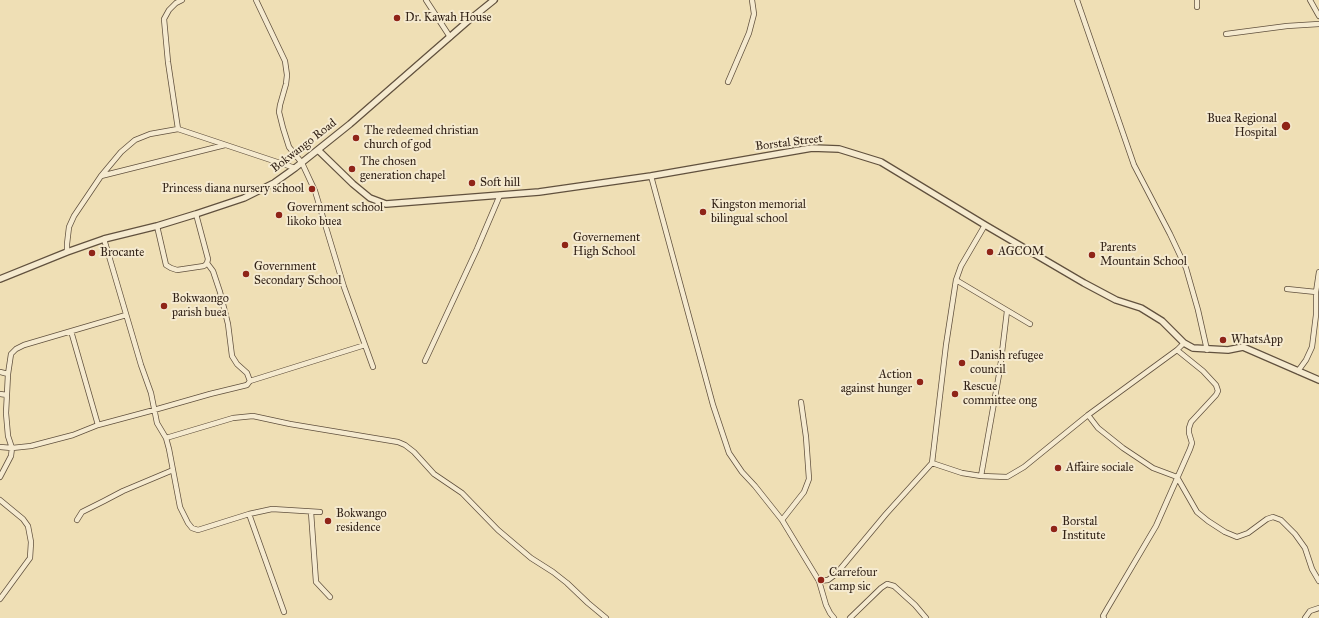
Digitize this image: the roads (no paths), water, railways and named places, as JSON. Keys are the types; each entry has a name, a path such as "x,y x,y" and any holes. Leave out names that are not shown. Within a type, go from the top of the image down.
{"street":[{"path":"178,129 168,62 164,19 169,10 176,3 182,0"},
{"path":"256,0 285,62 287,76 279,112 283,128 290,146 302,163 315,191 344,287 373,367"},
{"path":"426,0 450,37"},
{"name":"Bokwango Road","path":"0,279 104,239 157,226 196,214 244,198 274,184 318,150 494,0"},
{"path":"728,82 749,33 754,14 752,0"},
{"path":"1077,0 1134,165 1186,268 1198,310 1207,350"},
{"path":"1196,0 1197,7"},
{"path":"1310,0 1319,16"},
{"path":"1226,34 1287,26 1319,24"},
{"path":"67,252 69,227 74,216 101,176 121,152 135,140 150,134 178,129 295,168"},
{"path":"101,176 225,145"},
{"name":"Borstal Street","path":"318,150 353,184 370,198 386,204 539,192 651,176 812,148 839,149 881,162 984,225 1084,283 1116,300 1141,308 1162,320 1184,343 1193,348 1228,350 1243,347 1319,380"},
{"path":"651,176 713,405 729,453 742,472 782,520 819,581 826,605 834,618"},
{"path":"425,361 477,249 500,195"},
{"path":"196,214 208,259 207,263 213,271 220,292 228,324 234,360 247,373 250,381"},
{"path":"819,581 828,580 836,574 886,514 932,463 946,345 956,280 961,266 984,225"},
{"path":"157,226 166,265 177,270 204,266 207,263"},
{"path":"104,239 126,315 152,393 157,423 166,438 169,448 180,507 188,523 192,528 198,530 249,514 272,509 320,512"},
{"path":"1298,371 1306,360 1312,347 1319,272"},
{"path":"956,280 1030,324"},
{"path":"1287,289 1316,292"},
{"path":"981,476 1000,369 1007,311"},
{"path":"0,477 12,456 6,413 8,374 11,354 16,349 24,345 126,315"},
{"path":"71,331 98,425"},
{"path":"932,463 955,471 981,476 1007,477 1024,467 1088,415 1177,350 1184,343"},
{"path":"0,447 12,448 38,444 73,435 98,425 247,385 250,381 365,345"},
{"path":"1104,618 1103,616 1156,526 1190,449 1192,443 1188,428 1191,422 1218,391 1216,385 1203,371 1177,350"},
{"path":"0,372 8,374"},
{"path":"0,394 7,395"},
{"path":"782,520 804,492 809,479 806,437 801,402"},
{"path":"1088,415 1098,428 1123,448 1153,468 1177,477 1197,512 1225,532 1237,536 1248,533 1267,519 1273,517 1281,520 1295,534 1305,548 1312,569 1319,581"},
{"path":"166,438 233,418 253,416 290,424 391,441 405,445 414,452 434,474 462,493 498,530 531,558 567,583 606,618"},
{"path":"78,520 82,512 123,491 173,470"},
{"path":"0,500 23,518 28,526 31,542 30,558 0,599"},
{"path":"311,512 316,582 330,597"},
{"path":"249,514 284,612"},
{"path":"850,618 887,584 894,586 915,605 926,618"},
{"path":"1305,618 1310,611 1319,608"}],"place":[{"name":"Dr. Kawah House","path":"397,18"},
{"name":"Buea Regional Hospital","path":"1286,126"},
{"name":"The redeemed christian church of god","path":"356,138"},
{"name":"The chosen generation chapel","path":"352,169"},
{"name":"Soft hill","path":"472,183"},
{"name":"Princess diana nursery school","path":"312,189"},
{"name":"Kingston memorial bilingual school","path":"703,212"},
{"name":"Government school likoko buea","path":"279,215"},
{"name":"Governement High School","path":"565,245"},
{"name":"AGCOM","path":"990,252"},
{"name":"Brocante","path":"92,253"},
{"name":"Parents Mountain School","path":"1092,255"},
{"name":"Government Secondary School","path":"246,274"},
{"name":"Bokwaongo parish buea","path":"164,306"},
{"name":"WhatsApp","path":"1223,340"},
{"name":"Danish refugee council","path":"962,363"},
{"name":"Action against hunger","path":"920,382"},
{"name":"Rescue committee ong","path":"955,394"},
{"name":"Affaire sociale","path":"1058,468"},
{"name":"Bokwango residence","path":"328,521"},
{"name":"Borstal Institute","path":"1054,529"},
{"name":"Carrefour camp sic","path":"821,580"}]}
